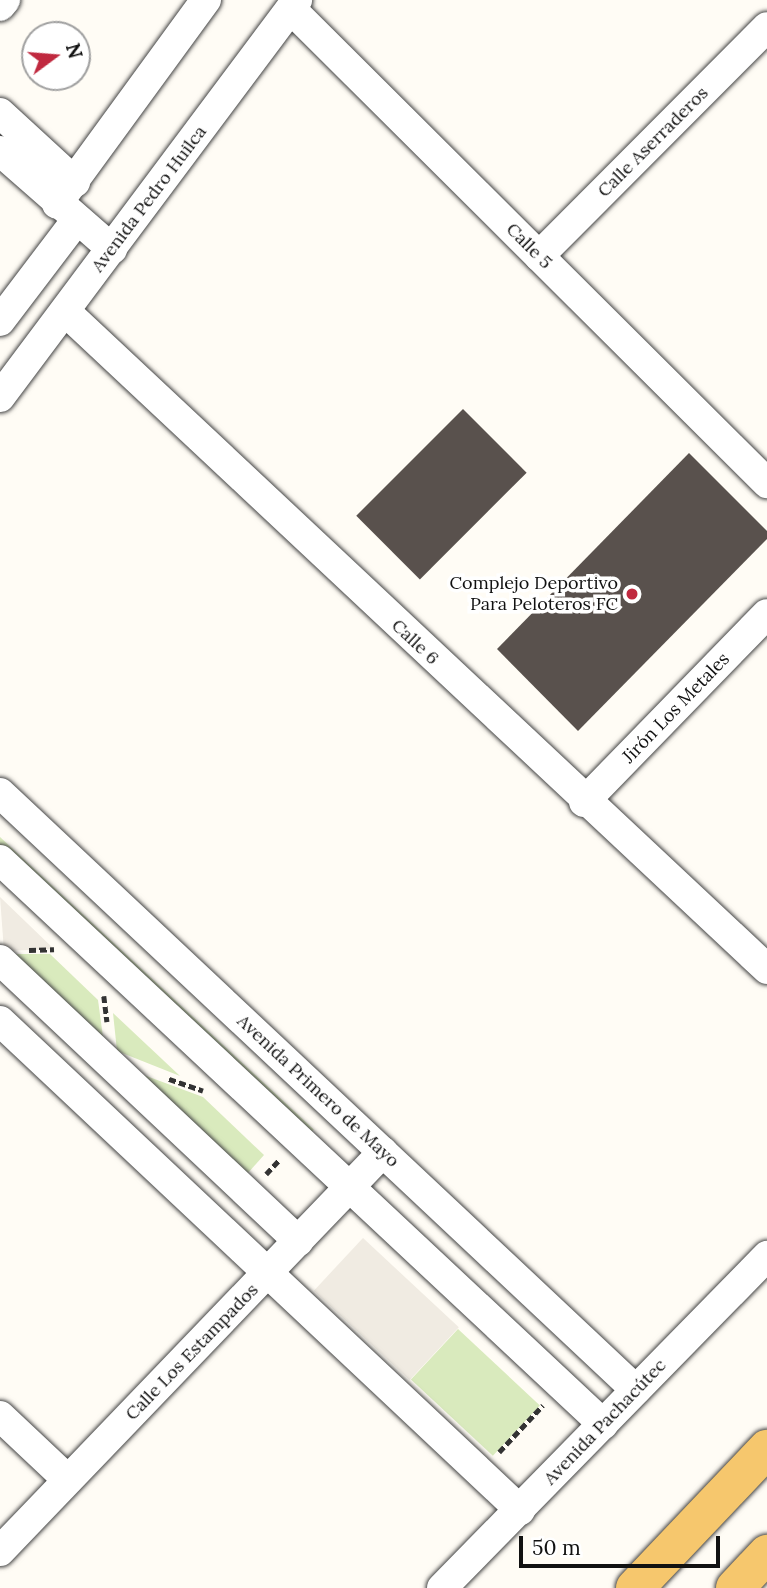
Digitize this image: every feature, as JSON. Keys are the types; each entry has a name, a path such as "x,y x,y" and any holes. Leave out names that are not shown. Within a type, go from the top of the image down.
{"main road":[{"path":"635,1588 767,1449"},
{"path":"734,1588 767,1554"}],"street":[{"path":"0,6 5,0"},
{"path":"43,341 2,314 69,202 206,0"},
{"name":"Avenida Pedro Huilca","path":"0,397 66,313 294,4"},
{"name":"Calle 5","path":"294,4 539,256 767,483"},
{"name":"Calle Aserraderos","path":"539,256 767,27"},
{"path":"0,113 69,202 111,249"},
{"path":"0,151 69,202"},
{"name":"Calle 6","path":"66,313 584,802 767,969"},
{"name":"Jirón Los Metales","path":"584,802 767,614"},
{"name":"Avenida Primero de Mayo","path":"0,793 636,1390"},
{"path":"0,860 603,1423"},
{"path":"0,960 298,1241"},
{"path":"0,1021 520,1510"},
{"path":"93,1048 138,1151"},
{"name":"Calle Los Estampados","path":"0,1551 383,1152"},
{"name":"Avenida Pachacútec","path":"442,1588 767,1256"},
{"path":"0,1416 68,1480"}],"path":[{"path":"248,1194 298,1139"},
{"path":"480,1473 562,1385"}],"green space":[{"path":"0,837 314,1130 302,1142 0,860"},
{"path":"13,954 50,954 98,1000 103,1037"},
{"path":"113,1013 180,1076 117,1051"},
{"path":"141,1074 203,1097 264,1155 247,1174"},
{"path":"458,1329 540,1405 493,1456 411,1379"}],"shaded area":[{"path":"0,897 54,949 4,951"},
{"path":"363,1238 459,1327 410,1380 314,1291"}],"building":[{"path":"463,409 527,473 420,579 356,516"},
{"name":"Complejo Deportivo Para Peloteros FC","path":"689,453 767,531 767,539 578,731 497,649"}],"place":[{"name":"Complejo Deportivo Para Peloteros FC","path":"632,594"}]}
